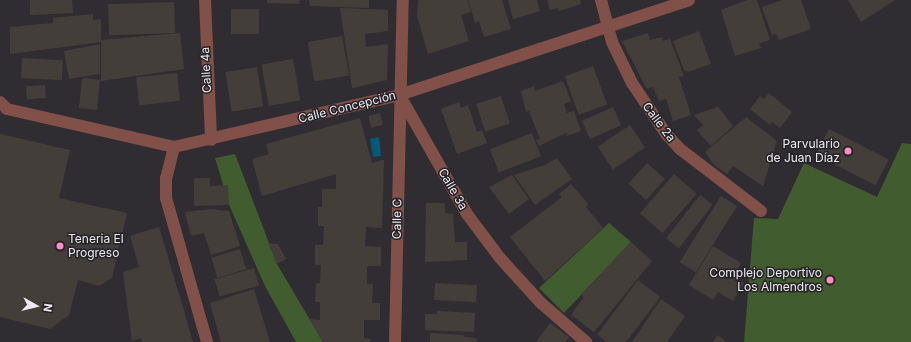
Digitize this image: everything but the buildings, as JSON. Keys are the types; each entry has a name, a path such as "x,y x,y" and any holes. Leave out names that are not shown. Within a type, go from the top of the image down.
{"street":[{"name":"Calle 4a","path":"205,0 211,140"},
{"path":"399,95 403,0"},
{"name":"Calle 2a","path":"601,0 607,28 632,83 667,135 702,166 761,211"},
{"name":"Calle Concepción","path":"0,102 6,109 174,147 211,140 399,95 689,0"},
{"name":"Calle C","path":"395,342 399,95"},
{"name":"Calle 3a","path":"399,95 467,214 500,258 541,303 586,342"},
{"path":"174,147 166,178 166,198 207,342"}],"green space":[{"name":"Complejo Deportivo Los Almendros","path":"902,143 911,144 911,342 744,342 754,218 778,219 804,163 877,197"},
{"path":"235,154 277,264 323,342 296,342 265,286 230,207 215,158"},
{"path":"609,223 631,242 564,313 539,288"}],"water":[{"path":"379,137 381,156 373,157 370,139"}],"place":[{"name":"Parvulario de Juan Díaz","path":"848,151"},
{"name":"Teneria El Progreso","path":"60,246"},
{"name":"Complejo Deportivo Los Almendros","path":"830,280"}]}
